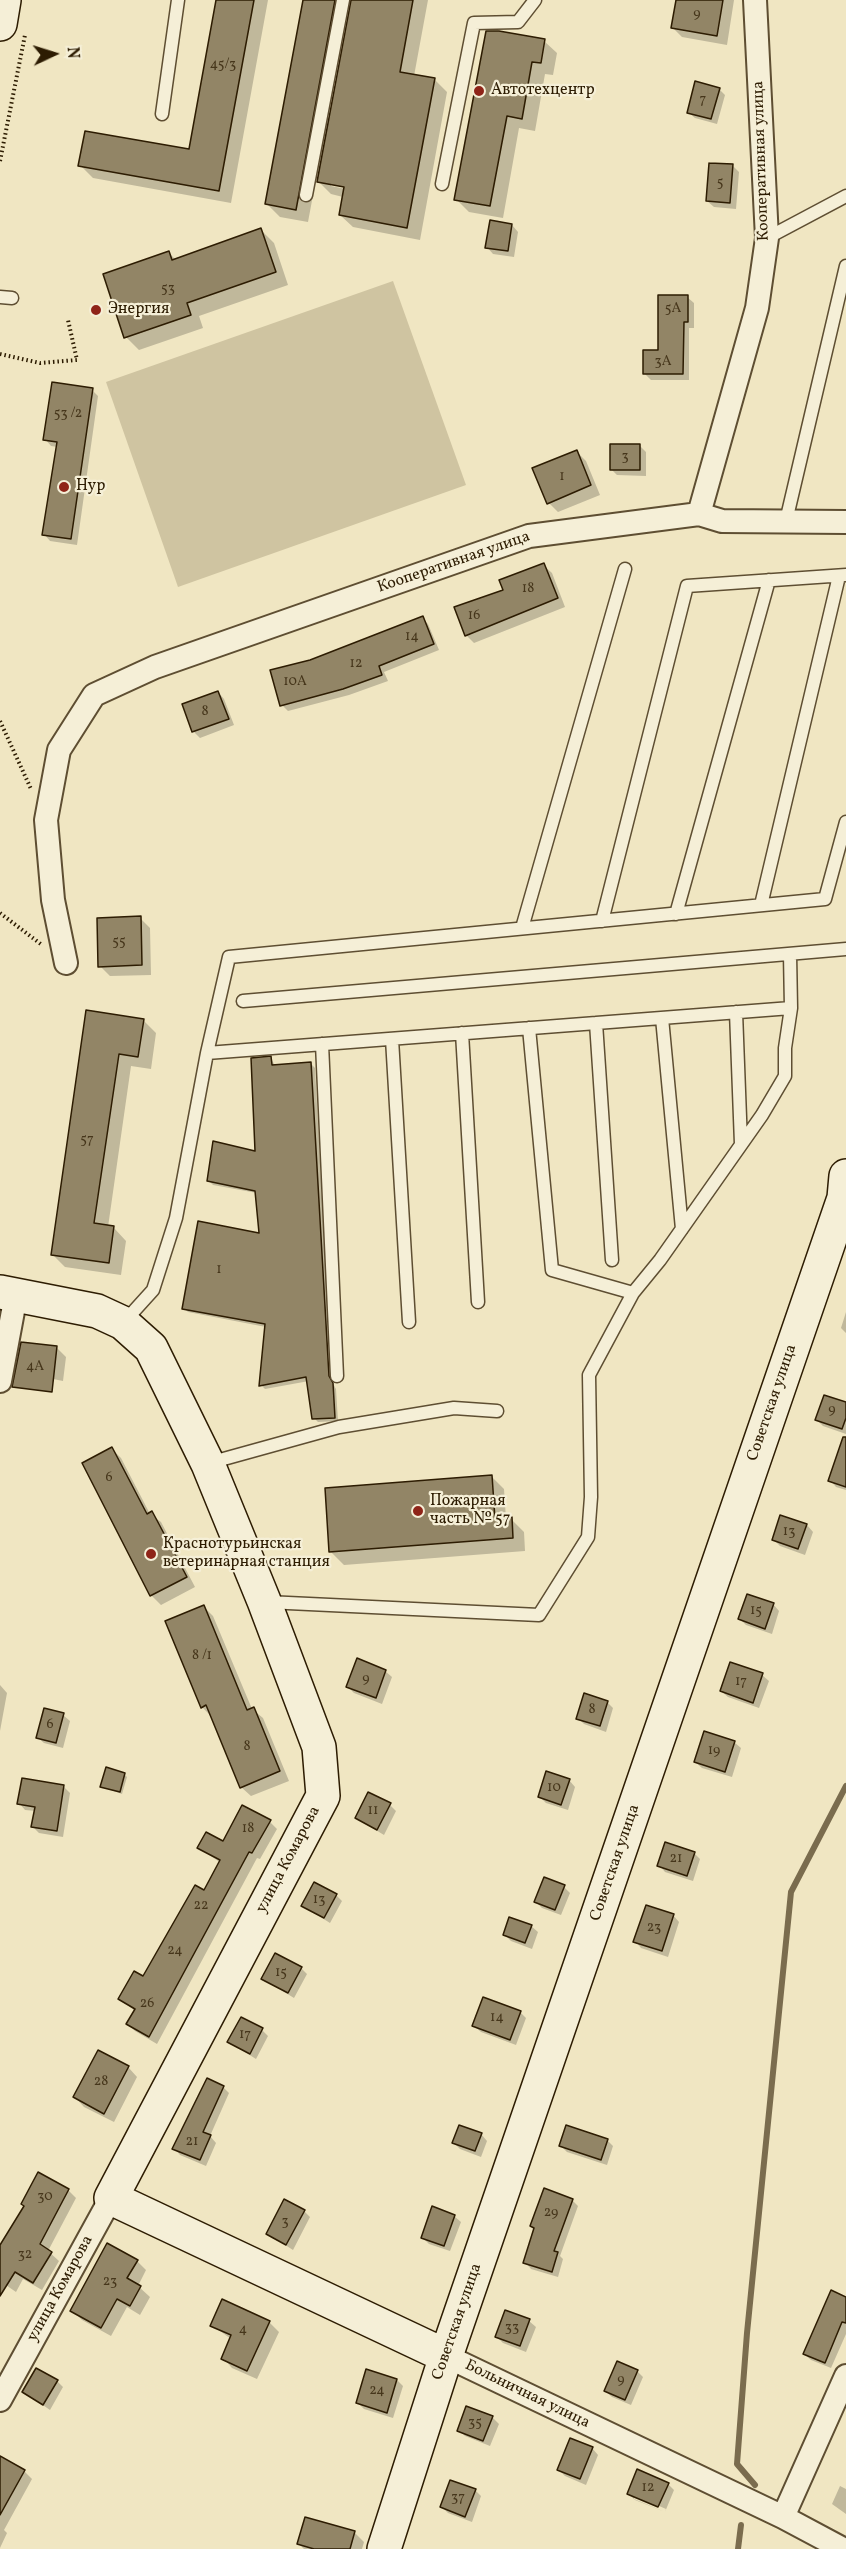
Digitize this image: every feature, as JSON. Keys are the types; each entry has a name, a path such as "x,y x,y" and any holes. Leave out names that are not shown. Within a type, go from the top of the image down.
{"main road":[{"path":"4,0 14,23"},
{"name":"Советская улица","path":"384,2549 446,2356 844,1198 846,1176"},
{"name":"улица Комарова","path":"8,1294 98,1311 123,1323 151,1348 207,1464 264,1601 319,1747 323,1796 111,2198"},
{"name":"Больничная улица","path":"111,2198 446,2356"}],"street":[{"name":"Кооперативная улица","path":"66,963 53,900 45,820 59,750 94,695 155,667 529,536 699,514 757,308 767,238 754,0"},
{"path":"699,514 722,521 846,522"},
{"path":"0,1381 8,1294"},
{"name":"улица Комарова","path":"0,2400 111,2198"},
{"name":"Больничная улица","path":"446,2356 783,2517 843,2549"},
{"path":"783,2517 846,2376"}],"lane":[{"path":"162,114 178,0"},
{"path":"306,195 343,0"},
{"path":"442,184 474,22 518,22 535,0"},
{"path":"767,238 846,196"},
{"path":"786,521 846,266"},
{"path":"522,928 624,568"},
{"path":"602,921 687,586 843,575 761,905"},
{"path":"676,914 769,580"},
{"path":"123,1323 153,1290 173,1228 207,1053 229,957 825,899 846,822"},
{"path":"243,1001 846,949"},
{"path":"264,1601 539,1615 588,1537 591,1497 589,1375 633,1293 682,1229 785,1076 785,1048 790,1008 790,954"},
{"path":"207,1053 790,1008"},
{"path":"736,1012 741,1144"},
{"path":"662,1018 682,1229"},
{"path":"596,1023 612,1260"},
{"path":"529,1028 552,1270 633,1293"},
{"path":"462,1033 478,1302"},
{"path":"392,1039 409,1322"},
{"path":"322,1044 337,1376"},
{"path":"207,1464 339,1427 454,1408 497,1411"}],"path":[{"path":"0,161 14,23"},
{"path":"0,354 40,363 77,360 68,320"},
{"path":"0,721 45,820"},
{"path":"0,913 66,963"}],"shaded area":[{"path":"393,281 466,485 178,587 106,382"}],"building":[{"path":"216,0 254,0 219,191 78,166 85,131 189,149"},
{"path":"303,0 335,0 296,210 265,204"},
{"path":"351,0 413,0 400,72 435,78 407,228 339,215 344,187 317,182"},
{"path":"676,0 723,0 717,36 671,28"},
{"path":"486,31 545,39 541,63 532,62 522,119 507,116 490,206 454,200"},
{"path":"695,81 720,88 711,119 687,113"},
{"path":"709,163 733,164 730,203 706,201"},
{"path":"490,220 512,224 508,251 485,248"},
{"path":"261,228 276,272 187,303 191,315 124,338 103,274 169,251 172,260"},
{"path":"658,295 688,295 688,322 684,322 683,374 643,374 643,350 658,350"},
{"path":"52,382 93,388 71,539 42,535 57,442 43,440"},
{"path":"610,444 640,444 640,470 610,470"},
{"path":"577,450 591,485 547,504 532,468"},
{"path":"544,563 558,598 465,636 454,607 503,590 499,580"},
{"path":"423,616 434,644 379,666 382,675 343,689 280,706 270,670 310,660"},
{"path":"218,691 229,719 192,732 182,704"},
{"path":"141,916 142,965 98,967 97,918"},
{"path":"86,1010 144,1019 138,1057 119,1054 94,1223 114,1226 109,1263 51,1255"},
{"path":"271,1056 272,1065 311,1062 329,1376 333,1383 335,1418 312,1419 306,1377 259,1386 265,1324 182,1309 198,1221 259,1233 255,1191 207,1181 213,1141 255,1151 251,1058"},
{"path":"21,1342 57,1346 52,1392 12,1387"},
{"path":"824,1395 846,1402 846,1418 842,1429 815,1420"},
{"path":"843,1437 846,1437 846,1487 828,1481"},
{"path":"112,1447 147,1514 152,1511 187,1577 150,1596 82,1463"},
{"path":"492,1475 495,1519 512,1517 513,1538 329,1552 325,1488"},
{"path":"780,1515 807,1524 798,1549 772,1540"},
{"path":"747,1594 774,1603 765,1629 738,1619"},
{"path":"204,1605 247,1710 254,1707 280,1771 240,1788 206,1705 201,1708 165,1621"},
{"path":"357,1658 386,1670 376,1698 346,1687"},
{"path":"730,1662 763,1673 753,1703 720,1691"},
{"path":"584,1693 608,1701 600,1726 576,1719"},
{"path":"44,1708 64,1713 56,1743 36,1738"},
{"path":"704,1731 735,1741 725,1772 694,1762"},
{"path":"106,1767 125,1773 120,1792 100,1787"},
{"path":"546,1771 570,1779 561,1805 538,1797"},
{"path":"22,1778 64,1785 57,1831 31,1827 35,1807 17,1804"},
{"path":"368,1792 391,1803 377,1830 355,1818"},
{"path":"242,1805 271,1820 252,1853 249,1852 149,2037 126,2024 135,2009 118,1999 134,1971 143,1976 195,1885 204,1890 220,1860 197,1848 206,1832 223,1841"},
{"path":"665,1842 695,1852 687,1876 657,1866"},
{"path":"544,1877 565,1885 555,1910 534,1902"},
{"path":"314,1882 337,1894 324,1918 301,1906"},
{"path":"646,1905 674,1914 662,1951 633,1942"},
{"path":"509,1917 532,1925 525,1943 503,1935"},
{"path":"275,1953 302,1967 288,1993 261,1979"},
{"path":"483,1997 521,2011 510,2040 472,2026"},
{"path":"241,2017 263,2028 250,2054 227,2042"},
{"path":"98,2050 129,2066 104,2114 73,2097"},
{"path":"207,2078 224,2086 203,2132 211,2135 200,2160 172,2149"},
{"path":"459,2125 482,2133 475,2151 452,2143"},
{"path":"566,2125 608,2139 601,2160 559,2146"},
{"path":"38,2172 69,2189 40,2244 52,2252 33,2283 15,2272 0,2296 0,2245 24,2206 21,2204"},
{"path":"544,2188 573,2199 554,2251 558,2252 552,2272 523,2263 534,2228 530,2226"},
{"path":"284,2199 305,2210 286,2245 266,2234"},
{"path":"432,2206 455,2215 444,2246 421,2238"},
{"path":"107,2243 138,2260 127,2278 141,2286 130,2306 117,2299 101,2328 70,2311"},
{"path":"831,2290 846,2297 846,2323 842,2322 825,2363 803,2354"},
{"path":"222,2299 270,2321 247,2371 221,2359 231,2335 210,2326"},
{"path":"505,2310 530,2319 520,2346 495,2337"},
{"path":"617,2361 638,2370 625,2400 604,2391"},
{"path":"36,2368 58,2380 43,2405 22,2392"},
{"path":"366,2369 397,2379 387,2413 356,2403"},
{"path":"466,2406 493,2416 483,2441 457,2431"},
{"path":"570,2438 593,2447 580,2479 557,2470"},
{"path":"0,2456 25,2470 0,2515"},
{"path":"637,2469 669,2483 658,2507 627,2494"},
{"path":"450,2480 476,2489 465,2517 440,2507"},
{"path":"305,2517 355,2531 350,2549 314,2549 297,2544"}],"waterway":[{"path":"755,2485 737,2464 747,2333 791,1892 846,1786"},
{"path":"738,2549 741,2525"}],"place":[{"name":"Автотехцентр","path":"479,91"},
{"name":"Энергия","path":"96,310"},
{"name":"Нур","path":"64,487"},
{"name":"Пожарная часть № 57","path":"418,1511"},
{"name":"Краснотурьинская ветеринарная станция","path":"151,1554"}]}
